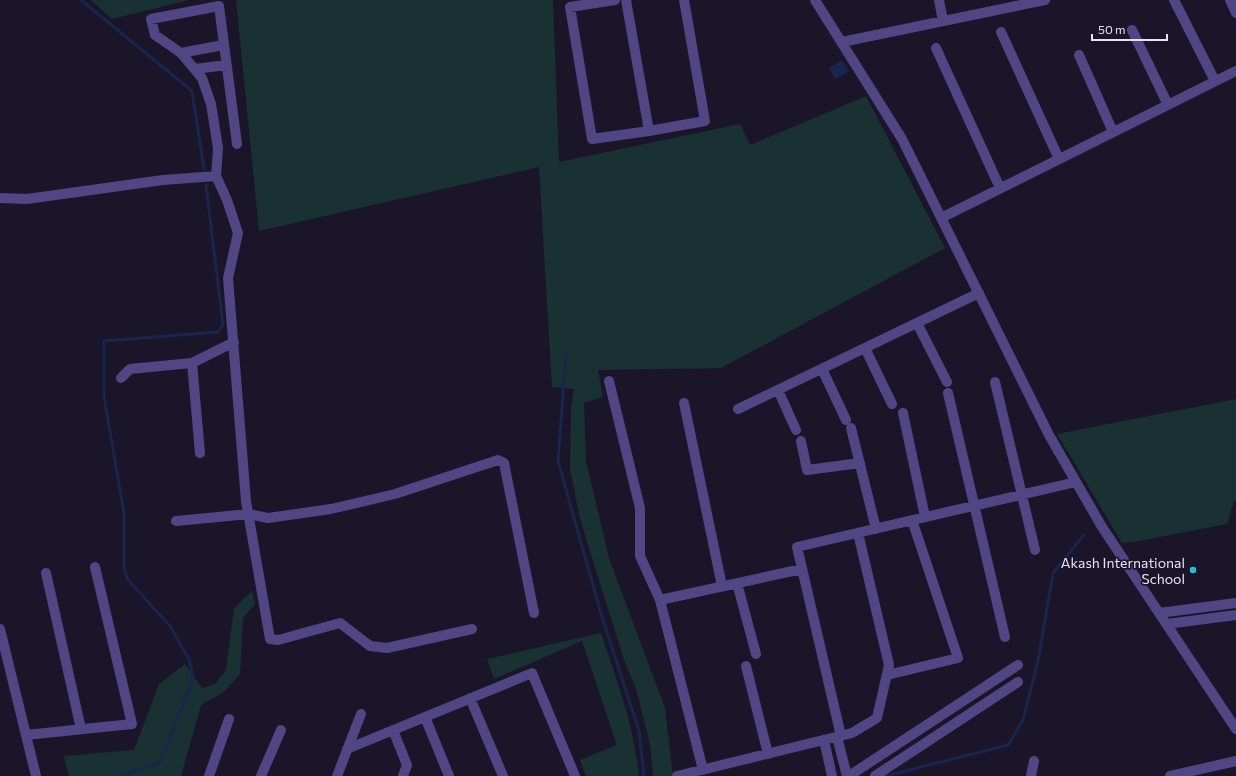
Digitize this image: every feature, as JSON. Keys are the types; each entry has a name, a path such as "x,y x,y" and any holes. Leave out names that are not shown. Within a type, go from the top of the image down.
{"street":[{"path":"615,0 570,7 592,139 705,121 684,0"},
{"path":"626,0 649,131"},
{"path":"815,0 902,139 1049,435 1076,482 1102,527 1236,729"},
{"path":"939,0 943,21"},
{"path":"842,42 1045,0"},
{"path":"1174,0 1215,81"},
{"path":"1230,0 1236,13"},
{"path":"237,144 218,6 151,19 155,35 181,53 202,78 211,104 218,148 216,176 227,200 238,233 228,278 246,501 270,639 278,640 340,623 370,646 387,648 472,629"},
{"path":"1132,30 1168,105"},
{"path":"1001,32 1059,159"},
{"path":"181,53 223,45"},
{"path":"936,48 1000,188"},
{"path":"1079,55 1114,132"},
{"path":"194,69 226,65"},
{"path":"941,218 1236,71"},
{"path":"0,198 27,198 163,180 216,176"},
{"path":"738,409 979,294"},
{"path":"918,323 947,382"},
{"path":"121,378 130,369 192,364 234,342"},
{"path":"866,348 892,404"},
{"path":"192,364 200,453"},
{"path":"822,369 848,424 860,463 876,529"},
{"path":"609,381 640,508 640,556 660,600 703,770"},
{"path":"995,382 1034,550"},
{"path":"778,390 796,430"},
{"path":"948,393 1005,637"},
{"path":"684,403 722,586"},
{"path":"902,413 925,517"},
{"path":"801,441 807,470 860,463"},
{"path":"176,521 249,514 268,518 331,509 395,494 498,460 504,463 534,613"},
{"path":"1018,665 848,776 797,547 1076,482"},
{"path":"887,675 958,658 912,520"},
{"path":"677,776 852,733 877,718 889,665 858,533"},
{"path":"26,735 132,724 95,566"},
{"path":"660,600 802,569"},
{"path":"46,573 81,729"},
{"path":"737,583 756,654"},
{"path":"1159,613 1236,603"},
{"path":"1167,624 1236,615"},
{"path":"0,629 36,776"},
{"path":"746,666 768,754"},
{"path":"347,749 532,673 575,776"},
{"path":"875,776 1018,682"},
{"path":"470,698 502,776"},
{"path":"337,776 361,714"},
{"path":"425,716 449,776"},
{"path":"209,776 229,719"},
{"path":"262,776 281,730"},
{"path":"393,730 407,764 403,776"},
{"path":"824,740 832,776"},
{"path":"1031,776 1034,760"},
{"path":"1170,776 1236,761"}],"green space":[{"path":"91,0 189,0 112,19"},
{"path":"236,0 553,0 559,162 740,124 750,145 866,96 945,248 721,368 598,370 603,397 584,403 586,461 609,558 665,708 673,776 653,776 650,744 636,689 624,660 580,519 570,469 571,408 574,389 552,387 539,167 259,231"},
{"path":"1236,399 1236,501 1234,501 1227,524 1122,543 1057,434"},
{"path":"252,591 255,604 243,618 240,674 224,692 201,705 181,776 69,776 64,756 134,750 159,684 185,664 202,688 215,684 226,670 234,608"},
{"path":"601,633 629,721 637,757 639,776 586,776 580,760 617,745 582,641 494,679 487,659"}],"water":[{"path":"842,60 849,71 835,79 829,68"}],"waterway":[{"path":"81,0 192,91 204,169"},
{"path":"122,776 160,762 193,679 190,661 170,626 128,580 124,568 124,513 104,397 104,341 218,332 223,325 206,185"},
{"path":"566,353 558,461 602,617 639,731 644,776"},
{"path":"886,776 1008,745 1023,720 1038,661 1053,573 1084,535"}],"place":[{"name":"Akash International School","path":"1193,570"}]}
